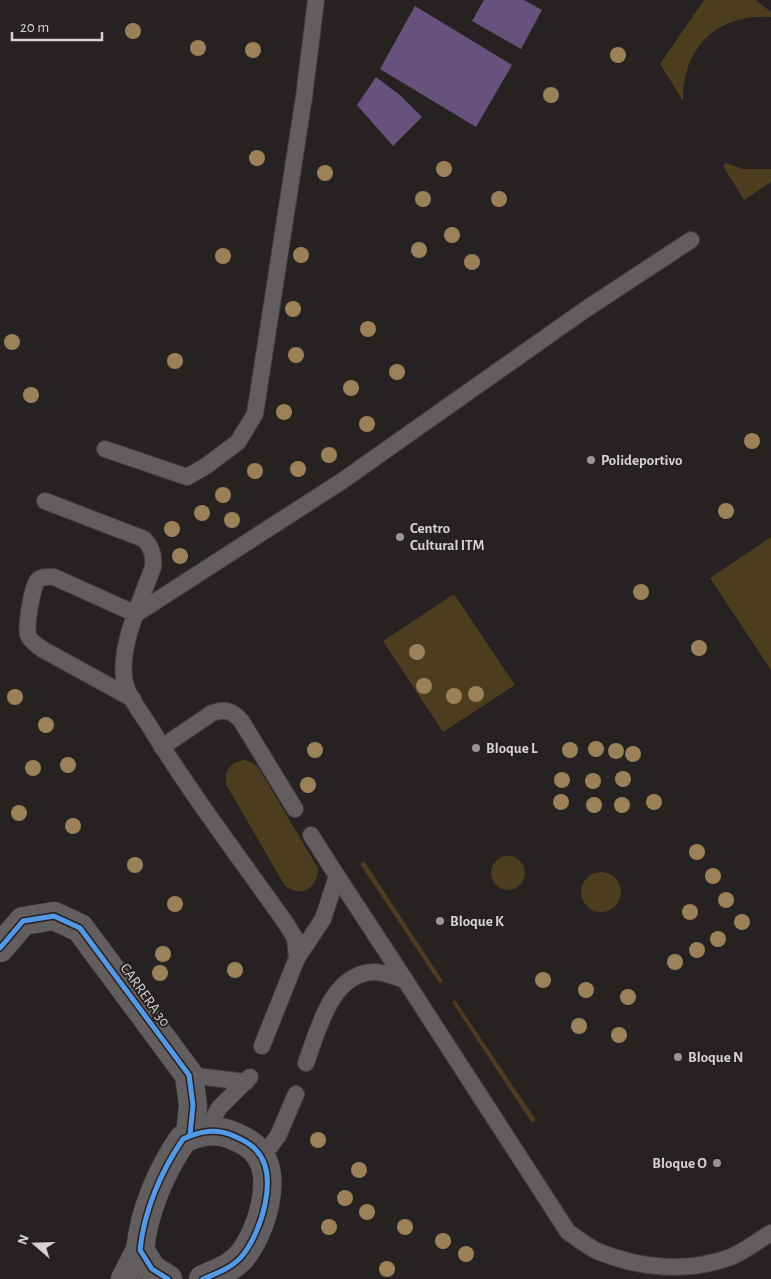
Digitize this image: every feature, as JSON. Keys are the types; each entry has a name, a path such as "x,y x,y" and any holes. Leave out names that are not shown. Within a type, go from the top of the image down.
{"street":[{"name":"CARRERA 30","path":"0,948 23,921 54,916 80,928 189,1075 198,1133"},
{"path":"125,1279 140,1250 147,1217 160,1179 183,1139 198,1133 225,1132 256,1149 262,1157 268,1179 267,1198 256,1233 242,1257 224,1270 203,1279"},
{"path":"140,1250 152,1269 168,1279"}],"lane":[{"path":"105,450 187,477 206,466 238,442 255,414 304,97 316,0"},
{"path":"136,614 342,481 586,309 690,240"},
{"path":"45,502 144,539 150,546 154,555 153,567 136,614 124,661 124,679 132,699 162,747 295,938 297,958"},
{"path":"132,699 42,649 33,642 28,634 28,624 34,586 39,579 46,577 54,577 136,614"},
{"path":"162,747 212,713 220,710 230,710 242,722 295,810"},
{"path":"311,835 568,1232 595,1250 630,1262 671,1268 696,1267 730,1258 771,1233"},
{"path":"262,1046 297,958 323,920 337,876"},
{"path":"306,1063 329,1002 342,987 358,975 376,972 405,980"},
{"path":"189,1075 248,1079 219,1108 198,1133"},
{"path":"262,1157 278,1136 296,1094"}],"shaded area":[{"path":"484,0 524,0 542,10 521,49 472,21"},
{"path":"704,0 756,0 771,12 771,17 752,17 734,21 719,28 706,38 696,50 689,65 684,82 683,101 660,64"},
{"path":"415,6 512,65 476,127 380,69"},
{"path":"376,77 401,96 422,117 393,146 357,105"},
{"path":"726,163 743,169 771,169 771,182 744,200 723,166"},
{"path":"771,537 771,670 710,578"},
{"path":"454,594 515,685 443,732 383,641"},
{"path":"244,760 258,767 318,868 315,881 308,889 297,891 285,886 227,786 226,776 228,769 234,763"},
{"path":"508,856 515,857 520,861 524,866 524,880 520,885 515,889 508,890 501,889 496,885 492,880 491,873 492,866 496,861 501,857"},
{"path":"364,861 443,981 440,984 360,864"},
{"path":"597,872 605,872 612,875 618,881 621,892 618,903 612,909 605,912 597,912 590,909 584,903 581,896 581,888 584,881 590,875"},
{"path":"455,1000 536,1120 532,1123 452,1002"}],"cycle path":[{"path":"0,948 23,921 54,916 80,928 189,1075 193,1105 190,1135"},
{"path":"168,1279 152,1269 140,1250 145,1221 161,1178 183,1139 202,1132 214,1131 237,1137 256,1150 263,1161 267,1174 267,1188 265,1204 256,1233 242,1256 229,1267 203,1279"}],"place":[{"name":"Polideportivo","path":"591,460"},
{"name":"Centro Cultural ITM","path":"400,537"},
{"name":"Bloque L","path":"476,748"},
{"name":"Bloque K","path":"440,921"},
{"name":"Bloque N","path":"678,1057"},
{"name":"Bloque O","path":"717,1163"}]}
